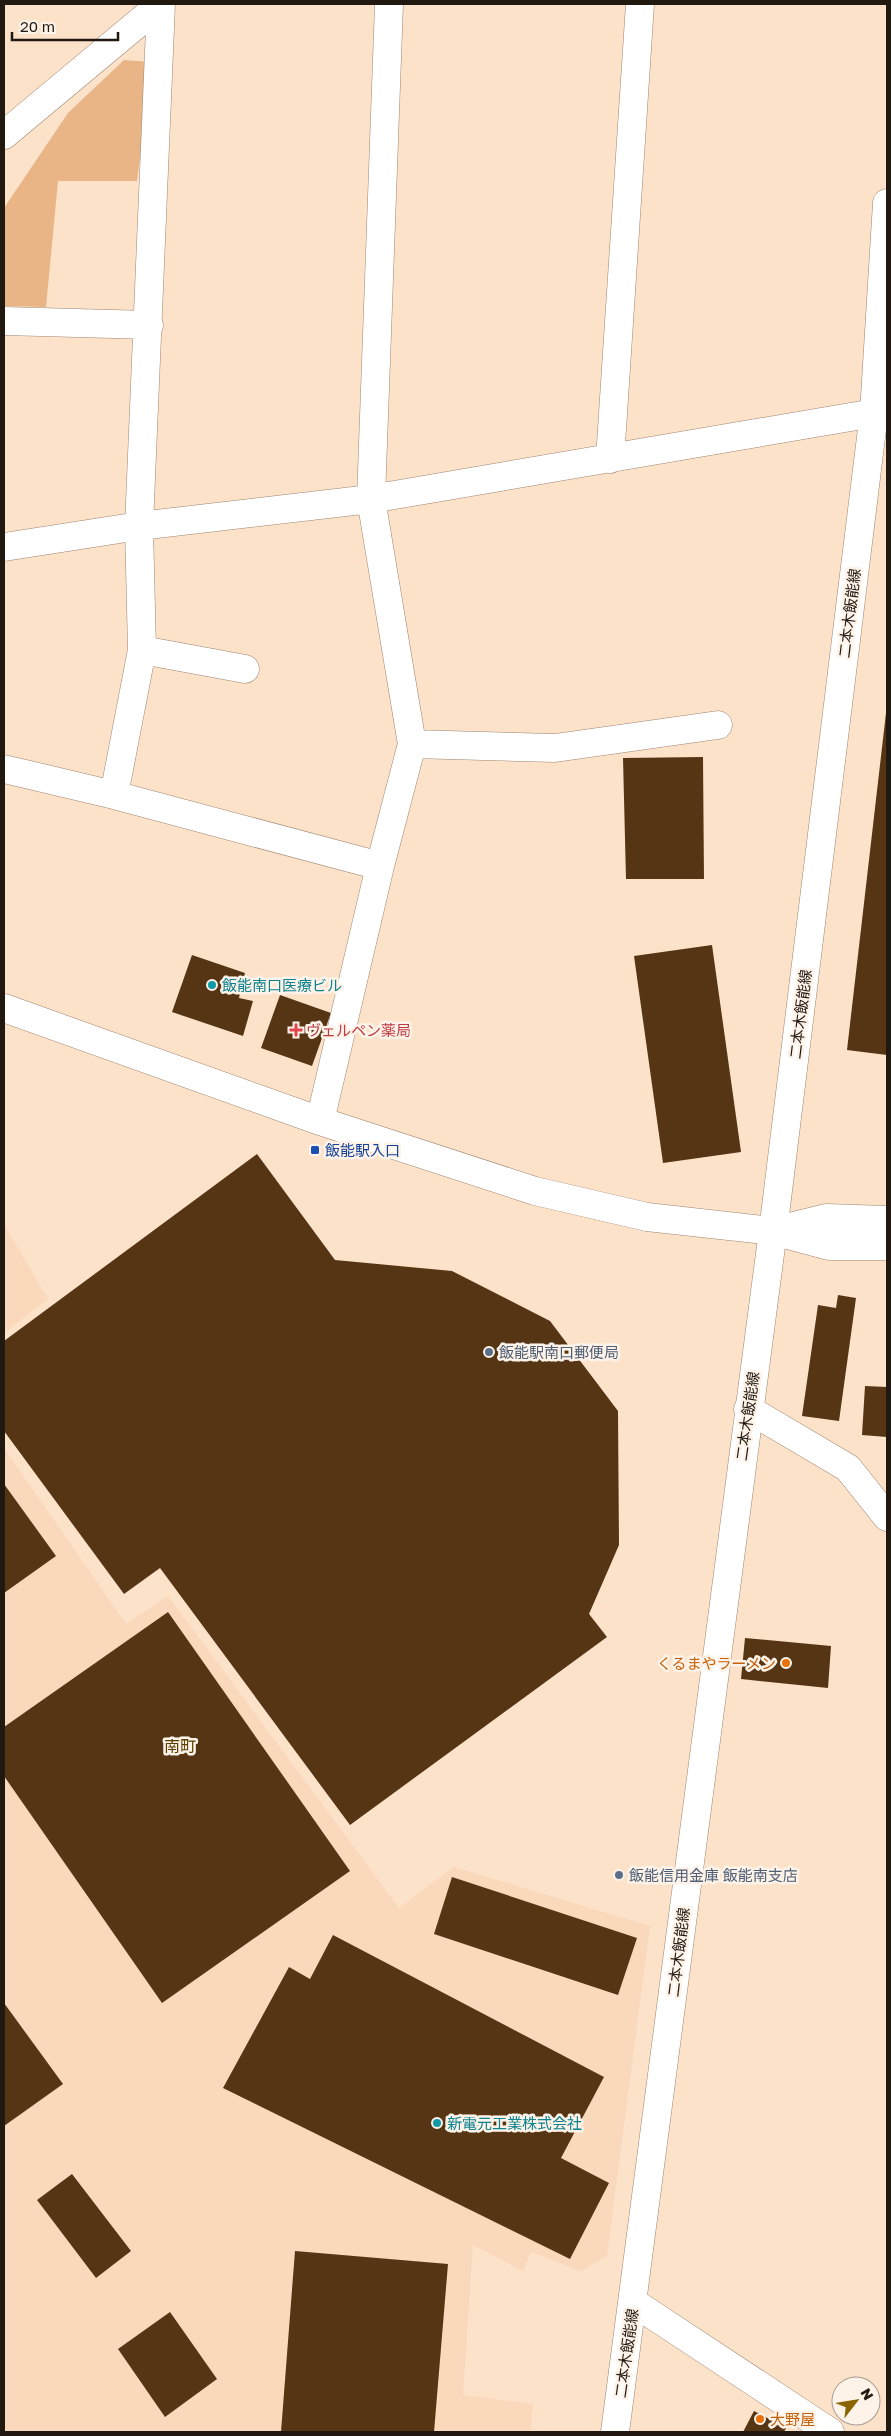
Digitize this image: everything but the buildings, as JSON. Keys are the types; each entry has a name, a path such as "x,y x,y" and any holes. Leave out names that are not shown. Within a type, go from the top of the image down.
{"street":[{"path":"4,134 161,4"},
{"path":"114,795 142,650 139,526 149,325 161,4"},
{"path":"320,1121 380,866 412,744 371,500 389,4"},
{"path":"610,459 640,4"},
{"name":"二本木飯能線","path":"615,2432 748,1409 881,411 887,203"},
{"path":"4,321 149,325"},
{"path":"4,547 139,526 371,500 881,411"},
{"path":"142,650 245,670"},
{"path":"412,744 555,748 718,725"},
{"path":"4,769 114,795 380,866"},
{"path":"4,1008 320,1121 535,1191 648,1217 773,1231 829,1246 887,1246"},
{"path":"773,1231 826,1218 887,1220"},
{"path":"748,1409 848,1468 887,1517"},
{"path":"633,2302 830,2432"}],"shaded area":[{"path":"124,60 152,62 137,181 58,181 46,307 4,306 4,208 68,113"},
{"path":"4,1224 48,1299 4,1333"},
{"path":"4,1448 126,1624 168,1596 399,1908 454,1867 650,1926 607,2256 581,2271 531,2252 523,2271 473,2245 463,2395 533,2404 531,2432 4,2432"}],"place":[{"name":"飯能南口医療ビル","path":"212,985"},
{"name":"ヴェルペン薬局","path":"296,1030"},
{"name":"飯能駅入口","path":"315,1150"},
{"name":"飯能駅南口郵便局","path":"489,1352"},
{"name":"くるまやラーメン","path":"786,1663"},
{"name":"飯能信用金庫 飯能南支店","path":"619,1875"},
{"name":"新電元工業株式会社","path":"437,2123"},
{"name":"大野屋","path":"760,2419"}],"district":[{"name":"南町","path":"180,1746"}]}
